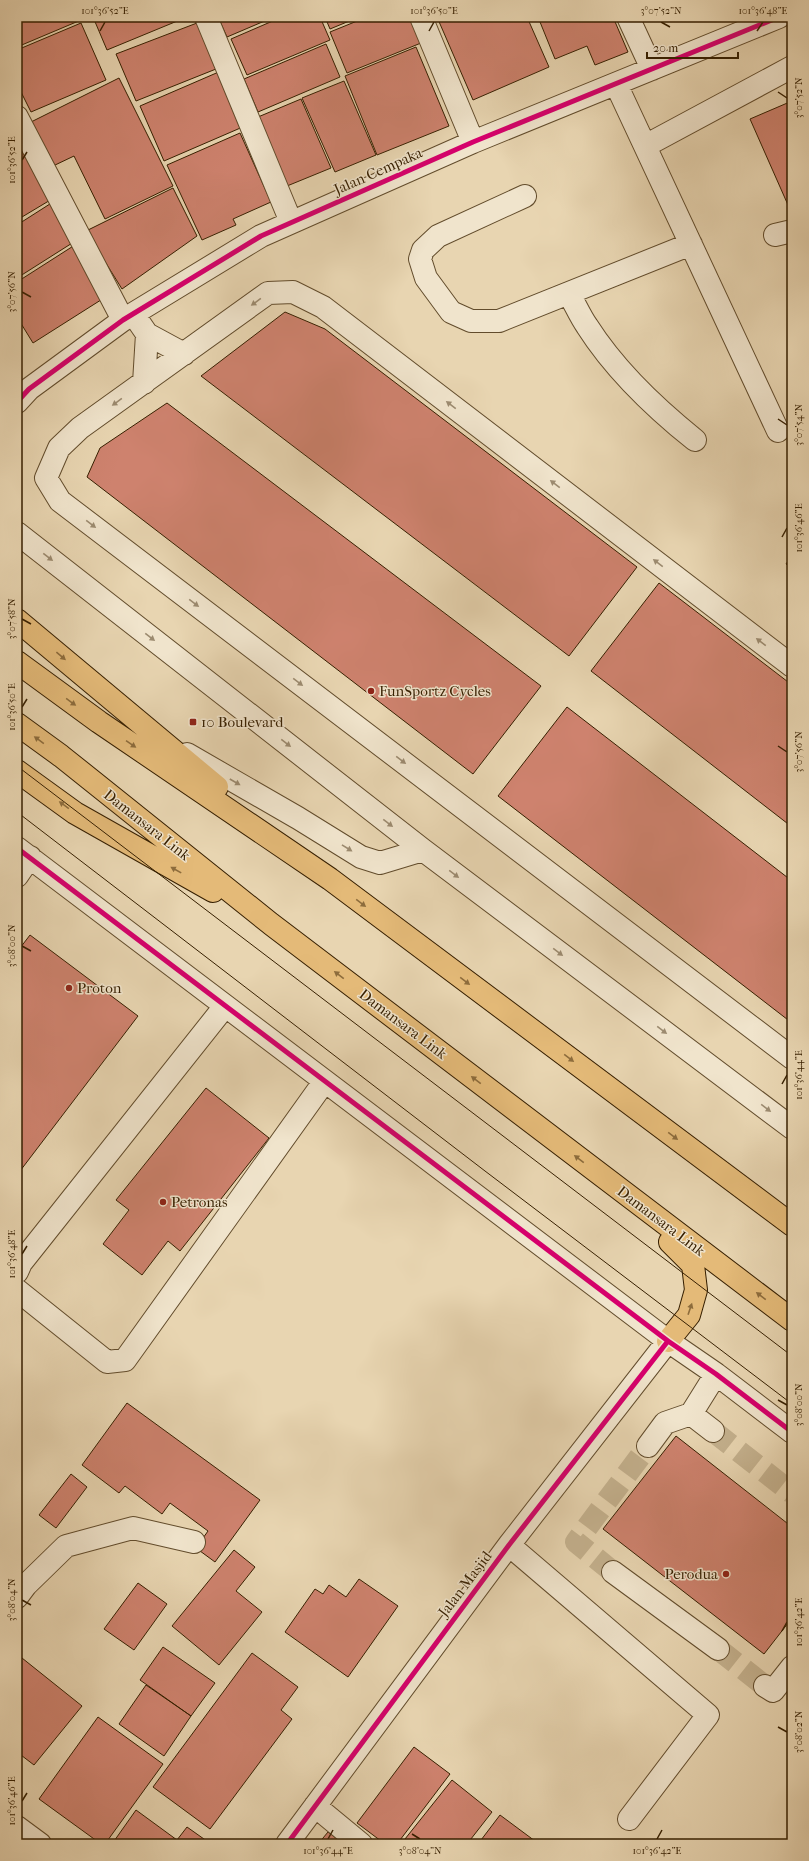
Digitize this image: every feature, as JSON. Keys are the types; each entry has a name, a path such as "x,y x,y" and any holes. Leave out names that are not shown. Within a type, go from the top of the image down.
{"highway":[{"path":"22,622 153,735 330,879 792,1225"},
{"path":"17,662 99,722 330,879"},
{"name":"Damansara Link","path":"17,724 61,756 271,924 792,1320"},
{"path":"17,770 75,814 271,924"},
{"path":"598,1174 693,1265 696,1290 689,1314 668,1341"}],"street":[{"path":"206,17 292,222"},
{"path":"421,17 473,142"},
{"path":"628,17 652,69"},
{"name":"Jalan Cempaka","path":"17,402 28,389 129,317 261,236 473,142 779,17"},
{"path":"645,146 792,67"},
{"path":"616,84 778,431"},
{"path":"17,117 129,317 147,334 184,354"},
{"path":"525,196 438,236 423,250 420,259 426,278 451,312 471,321 499,321 691,244"},
{"path":"792,666 323,307 293,292 268,294 80,428 59,448 46,478 60,500 792,1058"},
{"path":"569,294 587,326 622,372 667,417 695,440"},
{"path":"144,383 147,334"},
{"path":"17,534 423,850 792,1128"},
{"path":"153,735 298,818 361,857 380,863 423,850"},
{"path":"17,876 24,853 324,1082 668,1341 716,1374 792,1432"},
{"path":"17,1272 21,1263 225,1006"},
{"path":"17,1290 107,1362 125,1360 324,1082"},
{"name":"Jalan Masjid","path":"287,1844 509,1545 668,1341"},
{"path":"648,1446 665,1423 691,1414 716,1374"},
{"path":"691,1414 713,1431"},
{"path":"17,1597 26,1585 66,1546 133,1528 194,1542"},
{"path":"509,1545 708,1715 629,1819"},
{"path":"613,1572 718,1649"},
{"path":"765,1686 773,1691 792,1666"},
{"path":"315,1806 362,1844"},
{"path":"17,1826 40,1844"}],"building":[{"path":"17,17 80,17 81,20 17,47"},
{"path":"93,17 187,17 107,50"},
{"path":"218,17 274,17 227,37"},
{"path":"282,17 320,17 330,40 247,75 231,39"},
{"path":"325,17 359,17 330,29"},
{"path":"367,17 410,17 421,43 347,73 330,32"},
{"path":"437,17 527,17 549,67 473,100"},
{"path":"538,17 613,17 628,52 595,65 587,46 555,59"},
{"path":"81,23 106,80 31,112 17,84 17,50"},
{"path":"197,23 216,69 136,101 116,54"},
{"path":"326,44 340,77 258,112 244,79"},
{"path":"416,47 449,126 377,155 345,76"},
{"path":"221,71 245,126 164,161 140,106"},
{"path":"119,78 173,186 105,219 74,156 53,166 31,122"},
{"path":"344,81 376,155 335,172 302,98"},
{"path":"301,99 331,168 287,186 258,117"},
{"path":"792,101 792,203 788,205 750,119"},
{"path":"240,133 271,202 233,219 236,225 202,240 167,165"},
{"path":"17,141 52,199 17,220"},
{"path":"173,188 197,236 122,289 86,231"},
{"path":"53,202 77,240 17,278 17,225"},
{"path":"78,243 104,298 33,343 17,317 17,282"},
{"path":"285,312 325,329 637,567 569,656 201,376"},
{"path":"167,403 541,686 473,774 87,477 100,448"},
{"path":"792,555 792,568 786,564"},
{"path":"659,583 792,685 792,827 591,671"},
{"path":"567,707 792,881 792,1023 498,796"},
{"path":"30,935 138,1016 17,1175 17,952"},
{"path":"206,1088 269,1138 180,1251 168,1241 142,1275 103,1244 129,1210 116,1200"},
{"path":"127,1403 260,1500 215,1562 196,1548 208,1531 170,1503 162,1514 125,1486 119,1493 82,1465"},
{"name":"Perodua","path":"676,1436 792,1527 792,1618 764,1654 603,1529"},
{"path":"71,1474 87,1487 56,1528 39,1515"},
{"path":"234,1550 255,1567 236,1591 262,1612 219,1665 172,1626"},
{"path":"359,1579 398,1606 348,1677 285,1632 315,1589 323,1594 329,1585 346,1597"},
{"path":"138,1583 167,1604 134,1650 104,1629"},
{"path":"163,1647 215,1683 191,1716 140,1680"},
{"path":"252,1653 298,1687 281,1710 292,1719 210,1829 153,1787"},
{"path":"17,1654 82,1706 34,1765 17,1752"},
{"path":"146,1685 191,1716 164,1756 119,1724"},
{"path":"98,1717 163,1764 105,1844 101,1844 39,1799"},
{"path":"414,1747 450,1774 397,1844 385,1844 357,1823"},
{"path":"452,1780 492,1812 467,1844 401,1844"},
{"path":"136,1810 177,1840 187,1827 211,1844 112,1844"},
{"path":"500,1815 539,1844 478,1844"},
{"path":"328,1832 344,1844 318,1844"}],"tunnel":[{"path":"713,1431 792,1493"},
{"path":"613,1572 576,1542 648,1446"},
{"path":"718,1649 765,1686"}],"tram line":[{"path":"17,766 792,1356"},
{"path":"17,812 792,1404"}],"cycle path":[{"path":"17,402 29,389 123,320 261,236 473,142 779,17"},
{"path":"17,848 668,1341 716,1374 792,1432"},
{"path":"287,1844 509,1545 668,1341"}],"place":[{"name":"FunSportz Cycles","path":"371,691"},
{"name":"10 Boulevard","path":"193,722"},
{"name":"Proton","path":"69,988"},
{"name":"Petronas","path":"163,1202"},
{"name":"Perodua","path":"726,1574"}]}
